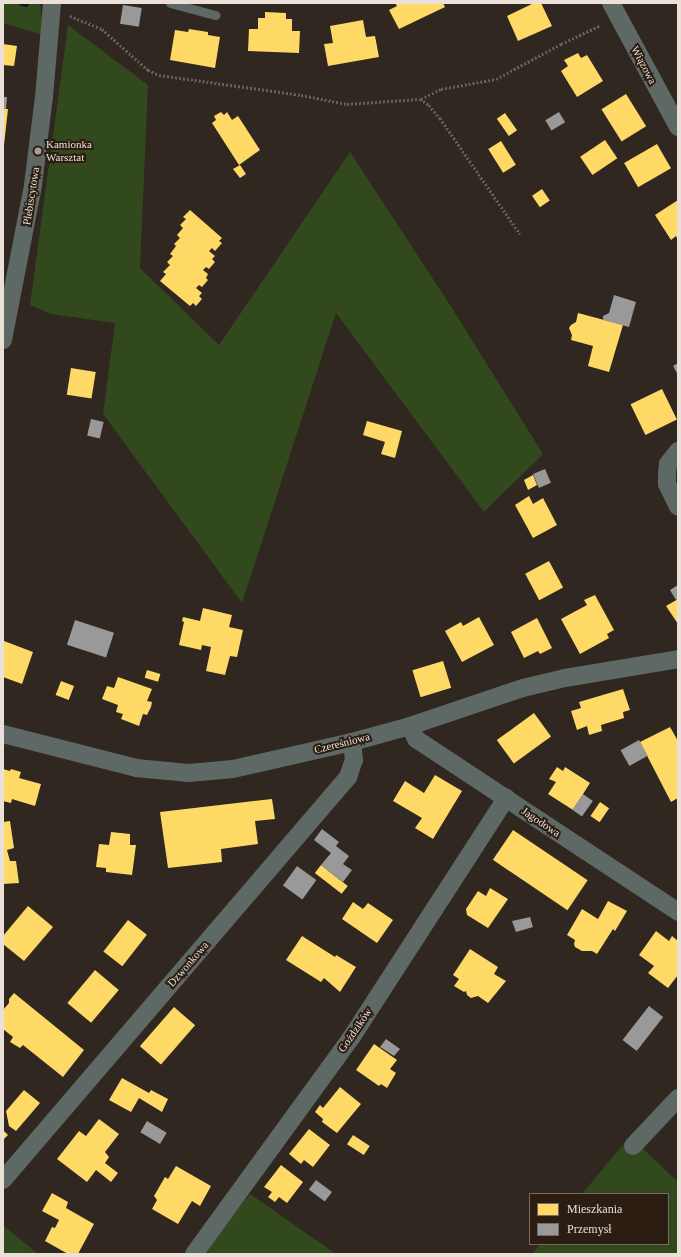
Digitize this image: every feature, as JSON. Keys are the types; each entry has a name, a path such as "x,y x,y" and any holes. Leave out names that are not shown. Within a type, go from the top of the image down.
{"street":[{"name":"Plebiscytowa","path":"3,340 33,185 44,97 51,5"},
{"name":"Wiązowa","path":"615,10 678,127"},
{"path":"678,450 668,464 667,484 678,508"},
{"name":"Czereśniowa","path":"3,734 136,768 190,773 233,769 352,742 410,726 522,688 565,678 678,659"},
{"name":"Jagodowa","path":"410,726 416,739 678,912"},
{"name":"Dzwonkowa","path":"3,1180 348,777 354,760 352,742"},
{"name":"Goździków","path":"194,1254 351,1038 506,798"},
{"path":"633,1146 678,1098"}],"lane":[{"path":"170,3 215,15"}],"path":[{"path":"51,5 102,29 148,70 159,75 274,91 347,104 420,99 441,89 496,79 561,44 615,10"},
{"path":"420,99 429,105 440,118 520,234"}],"green space":[{"path":"3,3 40,3 43,35 3,23"},
{"path":"68,25 148,85 140,268 219,345 350,152 450,305 543,454 484,512 336,313 242,603 103,414 115,323 51,314 30,305"},
{"path":"632,1138 678,1182 678,1254 532,1254 539,1245 669,1245 669,1193 583,1193 620,1148"},
{"path":"250,1194 336,1254 202,1254"},
{"path":"3,1225 38,1254 3,1254"}],"building: Mieszkania":[{"path":"395,3 443,3 445,7 399,29 389,10 397,6"},
{"path":"534,3 541,3 552,26 518,41 507,16"},
{"path":"265,12 286,13 286,19 292,19 292,31 300,31 299,53 248,51 249,29 258,29 258,18 265,18"},
{"path":"363,20 366,37 375,36 379,57 328,66 324,44 333,43 330,26"},
{"path":"189,29 208,32 208,35 220,37 215,68 170,60 175,30 188,32"},
{"path":"3,44 17,46 14,66 3,65"},
{"path":"578,53 581,58 587,55 603,81 577,97 561,71 568,66 564,60"},
{"path":"626,94 646,126 622,142 601,109"},
{"path":"3,109 8,109 4,145 3,145"},
{"path":"221,112 224,115 227,112 232,120 238,116 260,150 239,165 212,123 216,120 214,116"},
{"path":"505,113 517,130 509,136 497,119"},
{"path":"605,140 617,158 592,175 580,157"},
{"path":"501,141 516,165 503,173 488,149"},
{"path":"657,144 671,168 638,187 624,163"},
{"path":"240,165 246,174 240,178 233,169"},
{"path":"542,189 550,201 540,207 532,196"},
{"path":"678,200 678,240 676,236 671,240 655,215"},
{"path":"190,210 222,238 219,241 222,243 215,251 212,248 209,251 215,256 212,259 215,262 209,269 206,267 203,270 208,274 206,278 208,280 202,287 199,285 196,288 202,293 199,296 202,299 196,306 193,303 190,306 160,281 166,274 163,272 170,265 167,262 173,256 170,254 176,246 174,244 180,238 177,235 183,228 180,225 186,219 183,217"},
{"path":"578,313 623,325 609,372 588,366 593,346 571,340 572,335 569,328 576,322"},
{"path":"71,368 96,372 91,399 67,395"},
{"path":"662,389 677,420 645,435 631,404"},
{"path":"367,421 402,431 395,458 381,454 385,442 363,435"},
{"path":"533,475 537,485 528,490 524,480"},
{"path":"529,496 533,504 543,498 557,525 533,538 515,505"},
{"path":"549,561 563,587 539,600 525,574"},
{"path":"595,595 614,630 607,634 609,638 580,654 561,619 587,605 584,600"},
{"path":"678,599 678,624 666,606"},
{"path":"203,608 232,615 229,627 243,630 237,657 230,656 225,675 206,671 211,647 202,645 201,650 179,645 184,622 182,621 183,617 200,621"},
{"path":"479,617 494,645 462,662 445,631 461,622 463,626"},
{"path":"537,618 552,648 540,654 538,651 524,658 511,632"},
{"path":"4,641 33,652 22,684 3,677"},
{"path":"443,661 451,688 421,697 412,670"},
{"path":"147,670 160,674 158,682 145,678"},
{"path":"118,677 152,689 147,701 152,702 151,707 147,715 143,714 139,726 121,719 123,714 116,712 118,705 102,699 107,686 114,688"},
{"path":"61,681 74,686 69,700 56,695"},
{"path":"623,689 630,710 623,712 624,718 601,725 602,731 589,735 587,726 577,730 571,711 581,708 579,702"},
{"path":"534,713 551,736 514,763 497,740"},
{"path":"670,727 678,741 678,798 671,802 640,742"},
{"path":"557,767 563,771 565,767 590,783 573,810 548,794 556,782 549,779"},
{"path":"3,769 10,771 11,769 21,772 19,778 41,784 35,806 12,799 11,803 3,801"},
{"path":"435,775 462,791 433,839 415,828 422,818 393,801 405,781 424,793"},
{"path":"272,799 275,819 255,821 258,844 221,849 222,862 168,868 160,812"},
{"path":"600,802 609,808 600,822 590,816"},
{"path":"10,821 14,848 7,850 10,861 16,861 19,883 3,884 3,822"},
{"path":"513,830 588,880 567,910 493,860"},
{"path":"111,832 130,834 130,845 136,845 132,875 106,872 106,868 96,867 99,844 109,845"},
{"path":"321,865 348,886 342,894 315,873"},
{"path":"490,888 508,899 488,928 467,915 466,909 478,891 486,896"},
{"path":"608,901 627,911 615,931 613,929 597,954 592,951 582,951 575,947 575,940 567,935 582,909 598,919"},
{"path":"353,902 363,909 368,903 393,920 377,943 342,919"},
{"path":"28,906 53,927 24,961 3,944 3,936"},
{"path":"128,920 147,935 122,966 103,952"},
{"path":"656,931 669,941 672,936 678,941 678,975 668,988 648,973 654,966 639,955"},
{"path":"302,936 335,957 336,955 356,967 340,992 324,978 321,982 286,960"},
{"path":"470,949 498,967 494,974 506,981 488,1003 478,996 471,998 467,995 466,991 464,992 454,986 459,979 453,975"},
{"path":"95,970 119,990 91,1023 67,1003"},
{"path":"14,993 84,1050 63,1077 23,1045 20,1048 10,1042 13,1037 3,1029 3,1010 9,1003 9,999"},
{"path":"174,1007 195,1025 161,1065 140,1046"},
{"path":"374,1044 397,1060 390,1069 396,1073 387,1088 381,1084 379,1086 356,1070"},
{"path":"122,1078 149,1093 151,1090 168,1099 162,1112 139,1098 131,1112 109,1100"},
{"path":"340,1087 361,1104 337,1133 322,1122 323,1119 315,1112 320,1105 323,1108"},
{"path":"24,1090 40,1103 16,1131 9,1126 6,1111"},
{"path":"99,1119 119,1134 105,1152 109,1157 105,1163 118,1173 111,1182 96,1170 87,1182 57,1159 79,1131 86,1136"},
{"path":"309,1129 330,1145 313,1167 304,1160 301,1164 289,1154"},
{"path":"3,1130 8,1135 3,1140"},
{"path":"353,1135 370,1146 364,1155 347,1144"},
{"path":"281,1165 303,1182 287,1203 279,1197 275,1202 268,1197 272,1192 264,1187"},
{"path":"176,1166 211,1186 200,1206 192,1201 178,1224 152,1209 157,1200 154,1196 165,1177 168,1179"},
{"path":"52,1193 68,1202 66,1208 94,1224 78,1254 68,1254 45,1241 52,1227 55,1228 59,1220 42,1211"}],"building: Przemysł":[{"path":"123,5 142,8 139,27 120,24"},
{"path":"3,97 7,97 6,109 3,109"},
{"path":"559,112 565,122 551,131 545,120"},
{"path":"614,295 636,302 629,327 603,320 603,316 609,313"},
{"path":"678,363 678,375 673,366"},
{"path":"91,419 104,422 100,438 87,436"},
{"path":"545,469 551,483 539,488 533,474"},
{"path":"678,585 678,599 676,600 670,590"},
{"path":"75,620 114,633 106,657 67,645"},
{"path":"639,740 648,756 629,766 621,750"},
{"path":"583,794 593,801 582,816 572,810"},
{"path":"322,829 339,842 336,846 349,856 343,864 352,870 343,882 321,865 331,853 314,840"},
{"path":"297,866 316,880 302,900 283,885"},
{"path":"530,917 533,927 516,932 512,921"},
{"path":"649,1006 663,1017 637,1051 623,1040"},
{"path":"386,1039 400,1049 394,1056 380,1047"},
{"path":"147,1121 167,1133 160,1144 140,1132"},
{"path":"316,1180 332,1192 325,1202 309,1190"}],"waterway":[{"path":"22,3 26,4"}],"place":[{"name":"Kamionka Warsztat","path":"38,151"}]}
